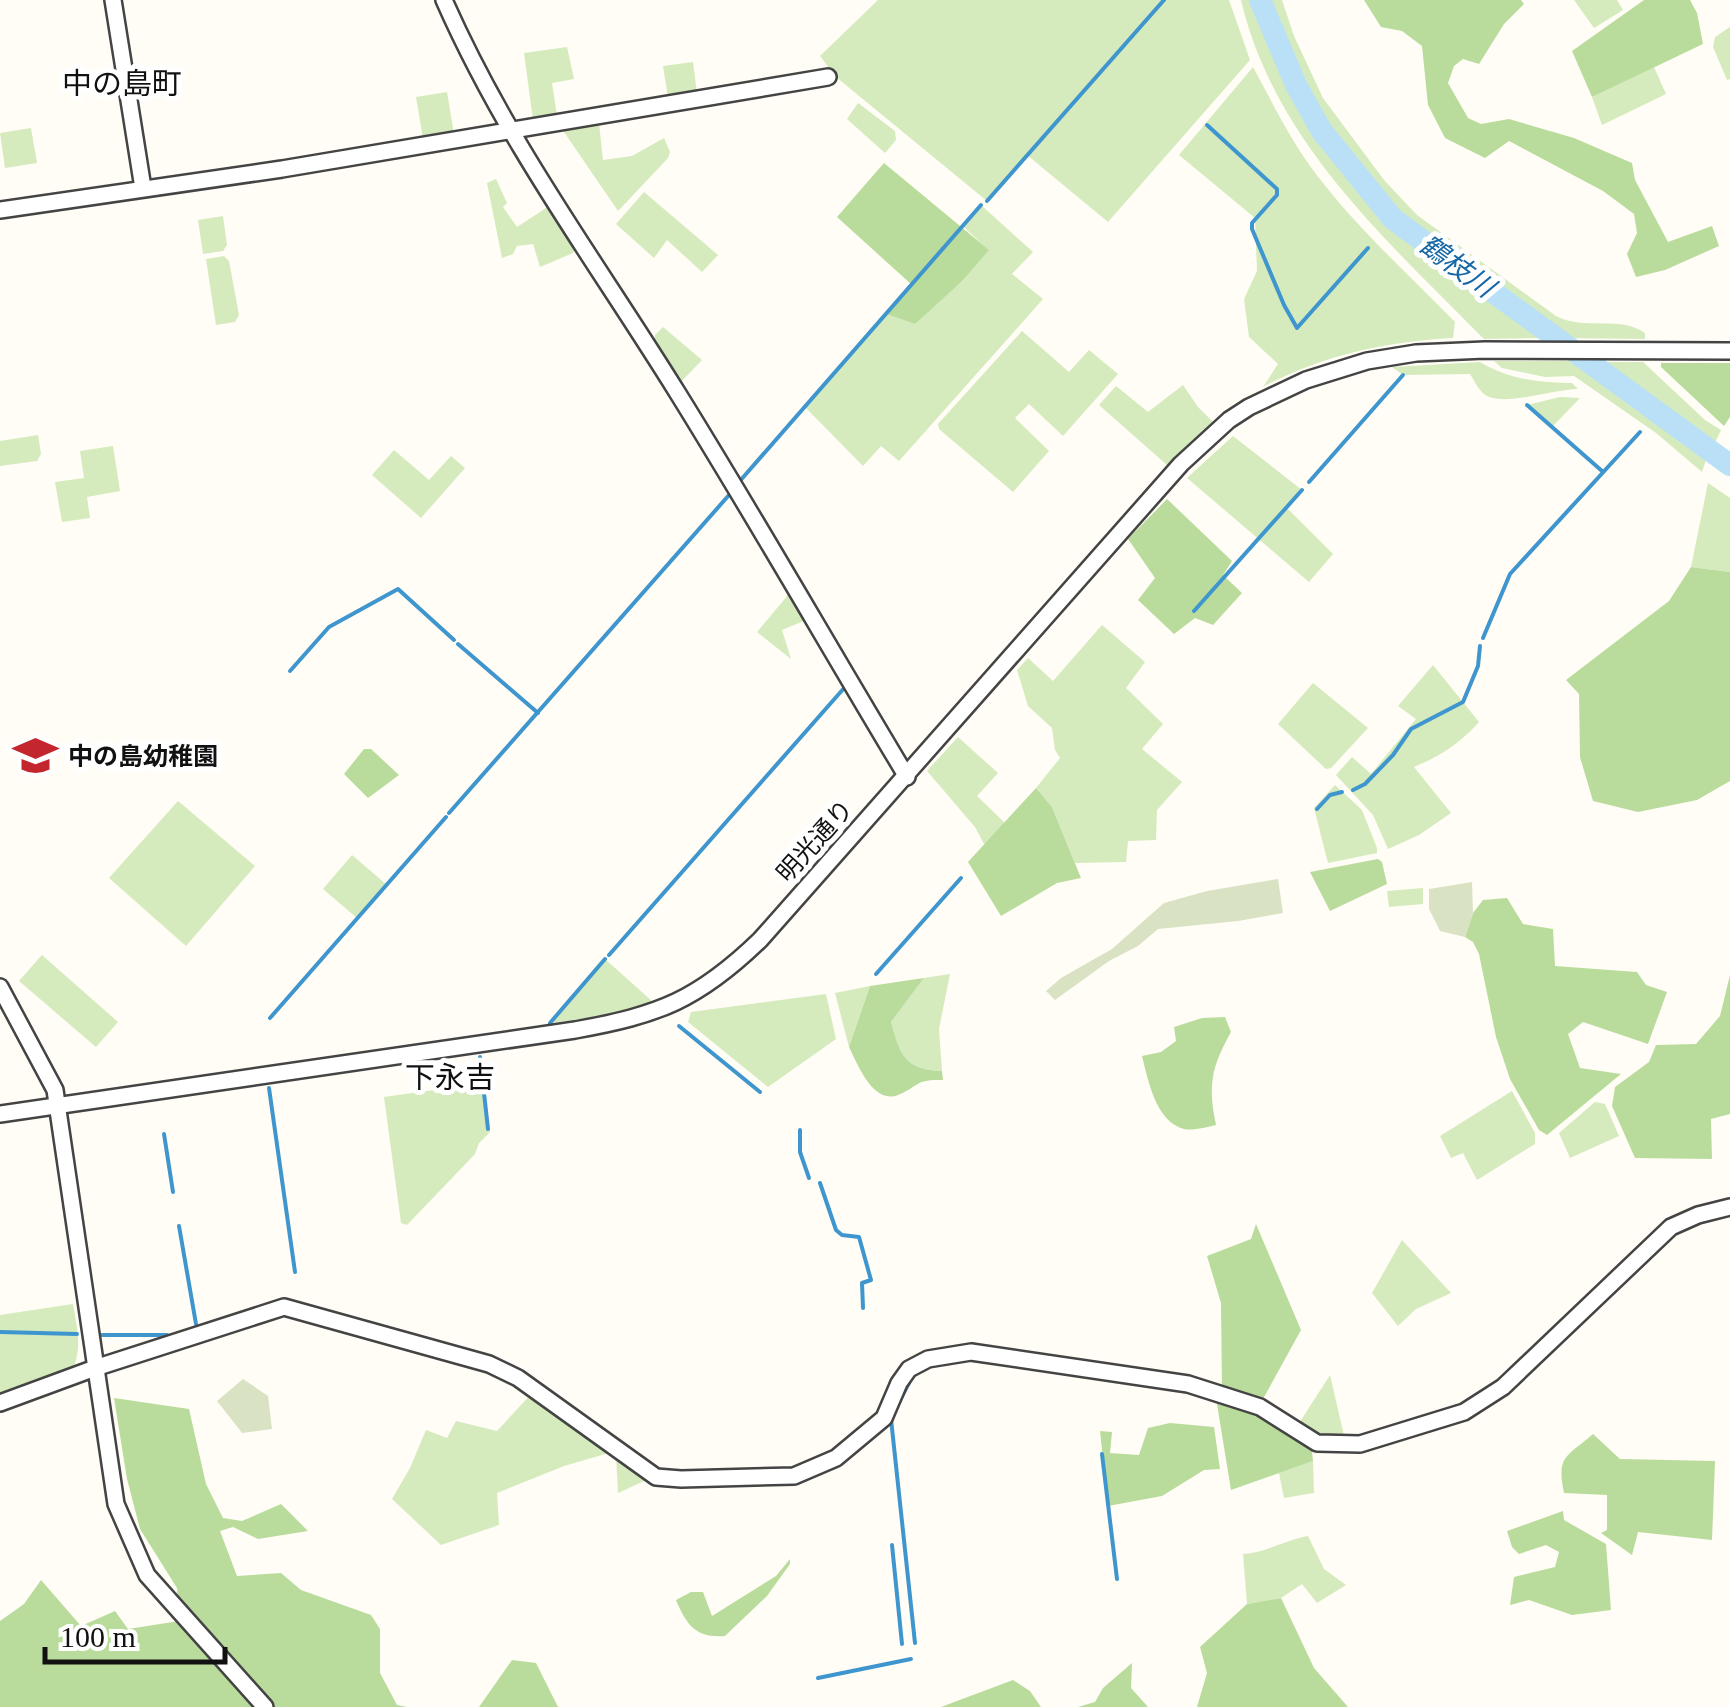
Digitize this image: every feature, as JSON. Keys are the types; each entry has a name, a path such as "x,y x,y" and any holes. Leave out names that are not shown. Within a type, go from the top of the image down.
{"street":[{"path":"113,0 143,188"},
{"path":"444,0 508,130 677,392 907,777"},
{"path":"0,210 282,169 828,77"},
{"name":"明光通り","path":"0,1114 576,1030 634,1020 668,1008 720,976 747,953 1182,464 1229,420 1306,380 1367,361 1416,353 1730,351"},
{"path":"0,986 54,1090 116,1504 147,1575 265,1707"},
{"path":"0,1403 284,1307 489,1364 518,1378 656,1477 794,1476 836,1458 884,1418 899,1383 910,1369 928,1359 971,1352 1188,1384 1260,1407 1317,1443 1360,1444 1464,1412 1503,1387 1671,1227 1698,1215 1730,1208"}],"green space":[{"path":"878,0 1229,0 1250,60 1108,222 1027,155 987,201 836,77 820,56"},
{"path":"1241,0 1256,0 1278,60 1312,123 1375,207 1432,257 1545,338 1484,339 1373,225 1338,185 1279,99 1257,51"},
{"path":"1264,0 1282,0 1323,98 1384,180 1417,215 1556,316 1578,322 1624,325 1645,333 1645,339 1559,338 1403,224 1360,178 1324,127 1300,84"},
{"path":"1364,0 1521,0 1524,4 1504,24 1479,64 1463,59 1454,66 1448,83 1468,118 1481,124 1509,119 1574,138 1632,163 1635,180 1668,242 1712,226 1719,246 1665,270 1636,277 1627,254 1637,233 1634,214 1603,191 1509,141 1485,158 1445,138 1428,105 1422,46 1402,31 1381,27"},
{"path":"1574,0 1617,0 1623,10 1594,28"},
{"path":"1644,0 1690,0 1697,13 1703,44 1592,97 1572,51"},
{"path":"1730,27 1727,80 1713,47 1715,37"},
{"path":"567,47 574,79 552,83 557,116 533,120 524,53"},
{"path":"693,62 697,94 668,98 663,66"},
{"path":"1253,67 1316,174 1366,232 1455,322 1453,338 1355,352 1308,366 1263,387 1278,364 1249,337 1244,299 1257,271 1255,218 1179,155"},
{"path":"1654,67 1666,94 1602,125 1592,97"},
{"path":"447,92 454,134 423,139 416,97"},
{"path":"858,103 895,131 896,140 885,153 847,119"},
{"path":"599,123 603,160 632,156 664,138 670,152 618,211 562,129"},
{"path":"31,128 37,163 5,168 0,133"},
{"path":"884,163 989,250 915,324 886,314 911,284 837,217"},
{"path":"496,179 507,203 503,207 517,227 549,206 576,246 573,253 540,267 533,244 517,246 513,254 502,258 487,183"},
{"path":"644,192 718,255 702,272 667,240 654,258 616,224"},
{"path":"981,205 1033,252 1012,274 1043,299 899,461 881,446 863,466 805,407 886,314 915,324 988,250 963,226"},
{"path":"223,216 227,245 223,251 203,254 198,220"},
{"path":"224,256 229,261 239,315 235,322 216,325 206,259"},
{"path":"663,327 702,360 680,383 655,345 655,335"},
{"path":"1022,331 1069,372 1089,350 1118,374 1063,436 1029,404 1015,418 1049,451 1013,492 939,429 938,424"},
{"path":"1494,361 1578,361 1708,454 1702,472 1656,433 1574,376 1545,377 1502,368"},
{"path":"1480,362 1513,376 1572,383 1578,389 1515,399 1492,398 1484,394 1470,374 1403,375 1392,367"},
{"path":"1593,362 1643,362 1721,430 1713,447"},
{"path":"1661,363 1730,363 1730,417 1724,426 1661,367"},
{"path":"1183,385 1213,422 1167,465 1099,405 1116,386 1148,412"},
{"path":"1560,397 1580,398 1552,427 1527,405"},
{"path":"38,435 41,454 37,461 0,466 0,441"},
{"path":"1233,436 1302,490 1287,508 1333,554 1309,582 1187,478"},
{"path":"113,446 120,491 87,497 90,518 62,522 55,482 84,478 80,451"},
{"path":"394,450 429,480 451,456 465,468 421,518 372,475"},
{"path":"1708,483 1730,498 1730,572 1691,567"},
{"path":"1167,499 1232,561 1223,575 1242,593 1213,625 1195,618 1174,634 1138,600 1155,578 1128,539"},
{"path":"1691,567 1730,572 1730,781 1697,800 1638,812 1593,801 1580,757 1579,694 1566,680 1669,601"},
{"path":"789,594 806,620 782,630 791,659 757,632"},
{"path":"1102,625 1145,662 1126,688 1163,724 1142,749 1182,782 1157,810 1156,840 1128,841 1126,862 1075,863 1052,807 1036,788 1060,758 1052,728 1028,706 1017,670 1028,658 1053,681"},
{"path":"1433,665 1479,722 1450,748 1414,767 1451,813 1419,835 1388,849 1373,815 1336,775 1352,757 1371,774 1416,719 1398,706"},
{"path":"1313,683 1368,728 1326,769 1278,724"},
{"path":"958,737 998,773 977,796 1005,823 985,846 975,827 927,771"},
{"path":"364,749 371,749 399,775 368,798 344,774"},
{"path":"1335,785 1362,810 1377,853 1328,863 1314,808"},
{"path":"1036,788 1052,807 1081,878 1057,883 1001,916 968,862"},
{"path":"178,801 255,866 186,946 109,878"},
{"path":"352,855 387,885 357,918 323,889"},
{"path":"1378,859 1387,884 1330,911 1310,872"},
{"path":"1278,879 1283,913 1158,929 1055,1000 1046,991 1112,949 1164,903"},
{"path":"1472,882 1473,913 1465,937 1440,931 1429,909 1429,889"},
{"path":"1423,888 1423,904 1389,907 1387,891"},
{"path":"1507,898 1523,924 1553,929 1555,966 1637,972 1646,985 1667,992 1648,1044 1583,1022 1568,1034 1580,1068 1621,1074 1547,1135 1539,1130 1510,1079 1496,1037 1479,954 1465,937 1473,913 1483,900"},
{"path":"42,955 118,1022 96,1047 19,981"},
{"path":"605,959 653,1002 609,1015 550,1023"},
{"path":"950,974 939,1029 942,1071 920,1068 901,1052 891,1022 924,978"},
{"path":"1730,975 1730,1114 1711,1119 1712,1159 1635,1158 1612,1106 1615,1087 1649,1062 1656,1045 1696,1044 1720,1016"},
{"path":"924,978 891,1022 906,1058 920,1068 942,1071 943,1080 922,1082 898,1095 881,1094 867,1081 849,1047 870,986"},
{"path":"870,986 849,1047 835,993"},
{"path":"826,994 836,1039 768,1087 688,1022 691,1012"},
{"path":"1225,1017 1231,1032 1213,1077 1216,1125 1184,1129 1174,1125 1160,1109 1142,1056 1161,1052 1176,1041 1174,1027 1202,1018"},
{"path":"484,1083 490,1132 475,1154 407,1225 401,1223 384,1097"},
{"path":"1512,1091 1535,1133 1535,1144 1477,1180 1463,1153 1451,1158 1440,1136"},
{"path":"1595,1102 1605,1104 1619,1136 1570,1158 1559,1133"},
{"path":"1256,1224 1301,1330 1263,1399 1254,1401 1222,1391 1221,1303 1207,1256 1251,1239"},
{"path":"1402,1240 1451,1293 1416,1309 1398,1326 1372,1293"},
{"path":"73,1304 78,1346 72,1371 0,1398 0,1315"},
{"path":"1330,1375 1345,1440 1322,1437 1298,1425"},
{"path":"243,1379 268,1396 272,1429 242,1433 217,1401"},
{"path":"532,1393 612,1452 497,1493 499,1525 441,1545 392,1499 426,1430 447,1438 456,1421 497,1431"},
{"path":"114,1398 189,1409 206,1484 223,1518 242,1521 281,1504 308,1531 258,1539 233,1527 220,1531 237,1576 281,1573 301,1590 371,1615 380,1629 380,1673 397,1705 407,1707 0,1707 0,1621 24,1604 41,1580 81,1626 115,1611 128,1629 179,1621 177,1588 140,1529 127,1479"},
{"path":"1216,1398 1261,1414 1311,1442 1313,1461 1231,1490"},
{"path":"1170,1423 1214,1427 1220,1469 1204,1470 1162,1496 1108,1506 1100,1431 1112,1432 1110,1453 1139,1455 1148,1428"},
{"path":"1593,1434 1620,1459 1715,1461 1712,1540 1638,1532 1632,1555 1601,1533 1607,1530 1607,1495 1564,1493 1561,1471 1570,1453"},
{"path":"616,1455 644,1472 644,1481 618,1493"},
{"path":"1313,1461 1314,1493 1284,1498 1279,1473"},
{"path":"1563,1511 1564,1520 1606,1544 1611,1610 1572,1615 1529,1600 1510,1605 1514,1577 1555,1567 1559,1552 1546,1545 1519,1554 1507,1531"},
{"path":"1308,1536 1324,1569 1346,1585 1317,1603 1302,1584 1281,1598 1247,1604 1243,1554"},
{"path":"790,1559 767,1596 725,1636 707,1635 694,1628 676,1600 691,1592 703,1592 712,1616 776,1576"},
{"path":"1281,1598 1314,1668 1348,1707 1197,1707 1207,1673 1200,1647 1247,1604"},
{"path":"512,1660 536,1663 558,1707 479,1707"},
{"path":"1132,1663 1131,1688 1148,1707 1078,1707 1095,1702 1103,1688"},
{"path":"1013,1680 1030,1691 1041,1707 941,1707"}],"waterway":[{"path":"987,201 1164,0"},
{"name":"鶴枝川","path":"1260,0 1296,85 1321,130 1393,219 1730,465"},
{"path":"1207,125 1277,189 1277,195 1252,223 1252,229 1297,328 1368,248"},
{"path":"739,482 981,205"},
{"path":"1309,482 1403,375"},
{"path":"1527,405 1602,471"},
{"path":"1483,638 1510,574 1640,432"},
{"path":"1194,611 1302,490"},
{"path":"449,813 729,495"},
{"path":"290,671 329,627 398,589 454,640"},
{"path":"458,644 538,713"},
{"path":"1353,790 1365,784 1393,755 1411,729 1463,702 1478,666 1480,646"},
{"path":"609,955 845,687"},
{"path":"1317,809 1330,795 1342,792"},
{"path":"270,1018 446,817"},
{"path":"876,974 961,878"},
{"path":"550,1023 605,959"},
{"path":"679,1026 760,1092"},
{"path":"480,1057 488,1129"},
{"path":"269,1088 295,1272"},
{"path":"800,1130 800,1152 809,1178"},
{"path":"164,1134 173,1192"},
{"path":"820,1183 836,1230 842,1235 859,1237 871,1280 862,1283 863,1308"},
{"path":"179,1226 196,1324"},
{"path":"0,1332 77,1334"},
{"path":"102,1335 167,1335"},
{"path":"899,1402 911,1379"},
{"path":"891,1419 915,1643"},
{"path":"1102,1454 1117,1579"},
{"path":"892,1545 902,1644"},
{"path":"818,1678 911,1659"}],"place":[{"name":"中の島幼稚園","path":"35,756"}],"district":[{"name":"中の島町","path":"122,83"},
{"name":"下永吉","path":"450,1077"}]}
